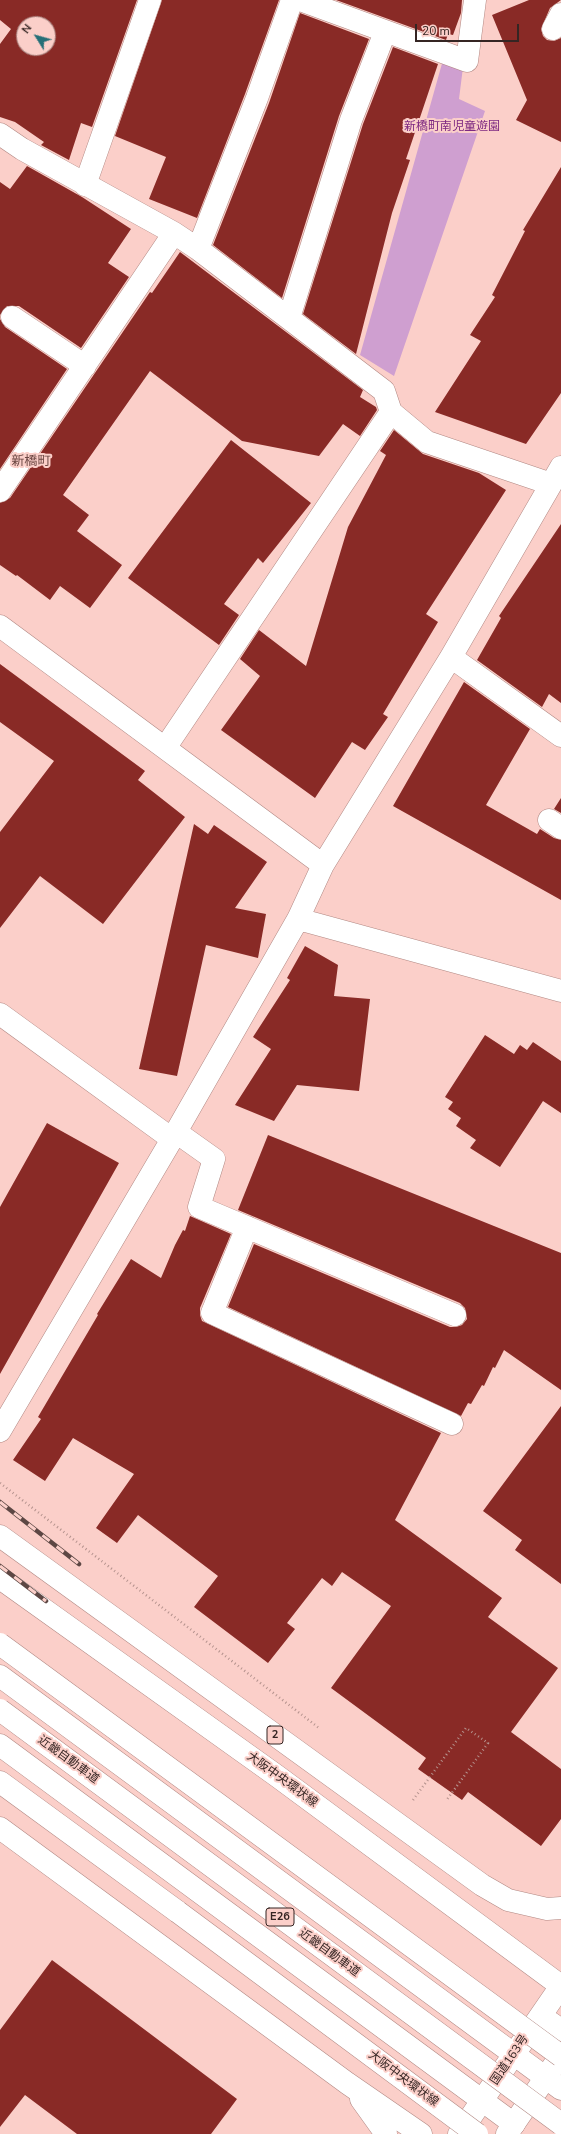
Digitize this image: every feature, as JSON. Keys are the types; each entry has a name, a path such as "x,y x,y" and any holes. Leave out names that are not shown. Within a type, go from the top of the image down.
{"main road":[{"path":"85,185 150,0"},
{"path":"198,249 257,98 292,0"},
{"path":"300,0 466,62 475,0"},
{"path":"289,318 351,120 385,32"},
{"path":"0,134 22,149 174,233 198,249 384,391 391,412 427,442 556,475 450,657 323,865 298,919 174,1136 0,1431"},
{"path":"0,491 174,233"},
{"path":"12,317 85,366"},
{"path":"165,748 391,412"},
{"path":"0,626 323,865"},
{"path":"450,657 561,736"},
{"path":"298,919 561,990"},
{"path":"0,1014 174,1136 214,1158 199,1207 455,1315"},
{"path":"247,1227 212,1313 452,1424"},
{"name":"2","path":"0,1536 482,1885 508,1900 547,1908 561,1908"},
{"name":"大阪中央環状線","path":"0,1578 277,1776 561,1986"},
{"path":"0,1644 561,2056 553,2083 511,2129 483,2100 0,1746"},
{"path":"0,1676 553,2083"},
{"name":"近畿自動車道","path":"0,1710 561,2124"},
{"name":"大阪中央環状線","path":"0,1782 477,2134"},
{"path":"0,1828 347,2083 421,2134"},
{"name":"国道163号","path":"459,2134 561,1986"},
{"path":"541,2016 561,2030"},
{"path":"347,2083 386,2134"}],"path":[{"path":"0,1483 326,1733"},
{"path":"407,1795 413,1800 466,1728 488,1743 446,1801"}],"green space":[{"name":"新橋町南児童遊園","path":"443,60 463,67 459,99 485,111 394,376 360,355"}],"building":[{"path":"0,0 137,0 92,127 81,123 69,160 41,145 44,142 15,122 0,117 0,44 11,29 0,20"},
{"path":"162,0 279,0 245,94 197,218 149,199 166,157 115,136"},
{"path":"336,0 462,0 461,13 453,35 448,34 446,40"},
{"path":"529,0 561,0 550,8 541,29 543,36 547,40 554,41 561,38 561,142 516,120 527,100 492,15"},
{"path":"300,13 369,39 339,116 282,298 213,245 269,103"},
{"path":"393,47 438,64 406,159 410,160 392,213 356,354 303,314 363,124"},
{"path":"27,166 82,197 131,229 108,263 129,277 81,348 19,306 7,306 0,315 0,182 10,189"},
{"path":"561,167 561,393 526,444 435,412 481,341 470,335 495,297 492,295 525,231 523,230"},
{"path":"180,252 363,390 360,397 376,407 377,410 360,436 343,424 319,456 242,441 150,371 63,495 89,515 77,531 122,565 90,608 60,586 50,600 17,575 16,576 0,565 0,503 10,498 150,292 152,293"},
{"path":"0,319 5,327 67,369 0,469"},
{"path":"394,430 423,454 479,473 506,490 426,614 438,622 383,714 388,717 365,750 352,742 315,798 221,730 260,676 240,659 259,630 306,666 348,527 386,455 380,451"},
{"path":"231,440 311,503 263,563 258,558 224,604 239,615 219,645 128,578"},
{"path":"561,524 561,703 549,694 542,707 477,660 501,618 499,616"},
{"path":"0,664 145,771 138,780 185,817 103,924 40,876 0,928 0,832 54,761 0,722"},
{"path":"464,682 530,729 486,805 537,834 540,829 554,838 561,840 561,900 393,806"},
{"path":"561,798 561,813 554,809"},
{"path":"194,824 208,834 214,825 267,862 235,908 266,914 258,958 206,945 177,1076 139,1069"},
{"path":"305,946 338,965 334,996 370,999 359,1091 297,1085 274,1121 235,1105 271,1049 253,1037 290,980 287,978"},
{"path":"485,1035 514,1054 520,1045 527,1050 533,1042 561,1061 561,1113 543,1101 500,1167 470,1148 476,1140 456,1126 461,1118 448,1109 453,1102 445,1097"},
{"path":"47,1123 119,1163 0,1374 0,1207"},
{"path":"268,1135 561,1253 561,1390 504,1350 495,1368 493,1367 484,1386 482,1385 471,1404 468,1403 461,1416 228,1307 254,1244 450,1327 462,1325 467,1319 465,1308 460,1303 238,1210"},
{"path":"190,1216 231,1234 200,1308 202,1321 441,1433 395,1520 502,1598 488,1617 558,1668 511,1732 561,1769 561,1819 541,1846 468,1792 462,1800 418,1769 426,1758 331,1688 391,1606 342,1572 332,1586 322,1578 287,1623 295,1629 268,1663 194,1607 218,1576 138,1515 117,1543 96,1528 134,1474 73,1438 45,1481 13,1460 41,1419 38,1417 98,1315 97,1314 131,1259 161,1278 175,1245 183,1230 185,1231"},
{"path":"561,1406 561,1584 515,1550 522,1540 483,1511"},
{"path":"52,1960 237,2099 211,2134 77,2134 25,2095 0,2127 0,2030"}],"railway":[{"path":"0,1502 79,1564"},
{"path":"0,1566 46,1601"}],"district":[{"name":"新橋町","path":"31,462"}]}
